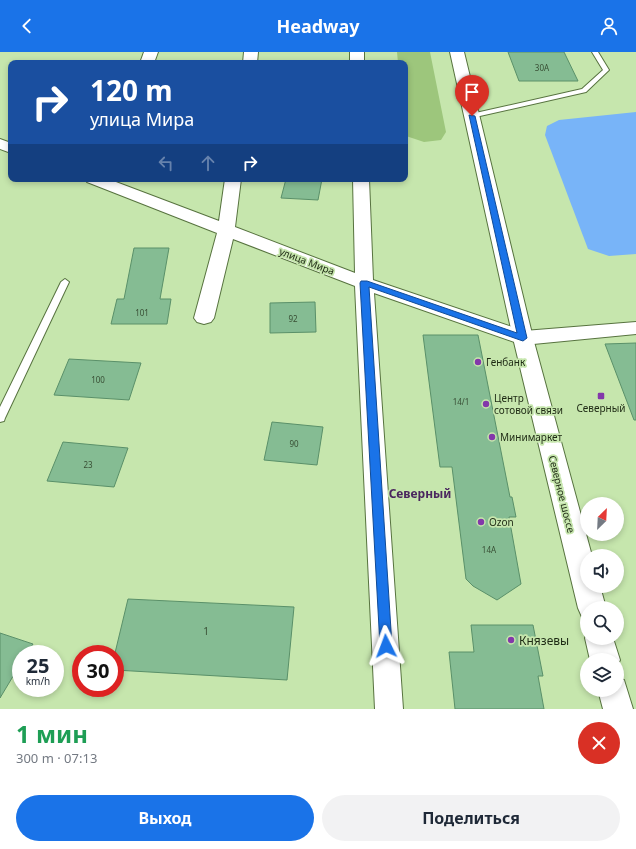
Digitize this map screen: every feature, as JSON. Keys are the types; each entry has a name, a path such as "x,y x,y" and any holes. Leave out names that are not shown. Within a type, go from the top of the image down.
{"main road":[{"name":"Северное шоссе","path":"456,52 523,338 590,601"},
{"path":"615,697 618,709"}],"street":[{"name":"улица Мира","path":"106,182 226,231 364,283 523,338"},
{"path":"204,318 226,231 233,182"},
{"path":"361,182 364,283 389,709"},
{"path":"523,338 636,328"}],"lane":[{"path":"472,116 584,91 606,70 595,52"},
{"path":"0,418 64,282"}],"green space":[{"path":"397,52 430,52 446,132 441,140 424,142 408,137 408,60 398,60"}],"water":[{"path":"636,112 636,254 609,256 588,249 545,135 547,126 559,120"}],"building":[{"path":"508,52 564,52 578,81 519,81"},
{"path":"285,182 321,182 318,200 281,198"},
{"path":"134,248 169,248 160,299 171,299 167,324 111,324 117,299 124,299"},
{"path":"315,302 316,332 270,333 270,303"},
{"path":"423,335 478,335 510,497 512,497 516,517 509,517 521,584 497,600 473,586 466,579 452,467 440,467"},
{"path":"636,343 636,420 634,420 605,344"},
{"path":"69,359 141,363 129,400 54,395"},
{"path":"272,422 323,427 317,465 264,460"},
{"path":"63,442 128,448 114,487 47,481"},
{"path":"128,599 294,607 287,680 124,671 124,645 117,645"},
{"path":"471,625 533,625 543,676 538,676 544,709 455,709 449,652 474,652"},
{"path":"0,633 33,644 12,645 12,678 0,698"}],"place":[{"name":"Генбанк","path":"478,362"},
{"name":"Северный","path":"601,396"},
{"name":"Центр сотовой связи","path":"486,404"},
{"name":"Минимаркет","path":"492,437"},
{"name":"Ozon","path":"481,522"},
{"name":"Князевы","path":"511,640"}],"district":[{"name":"Северный","path":"420,493"}],"route":[{"path":"386,646 364,283 523,338 472,116"}]}
